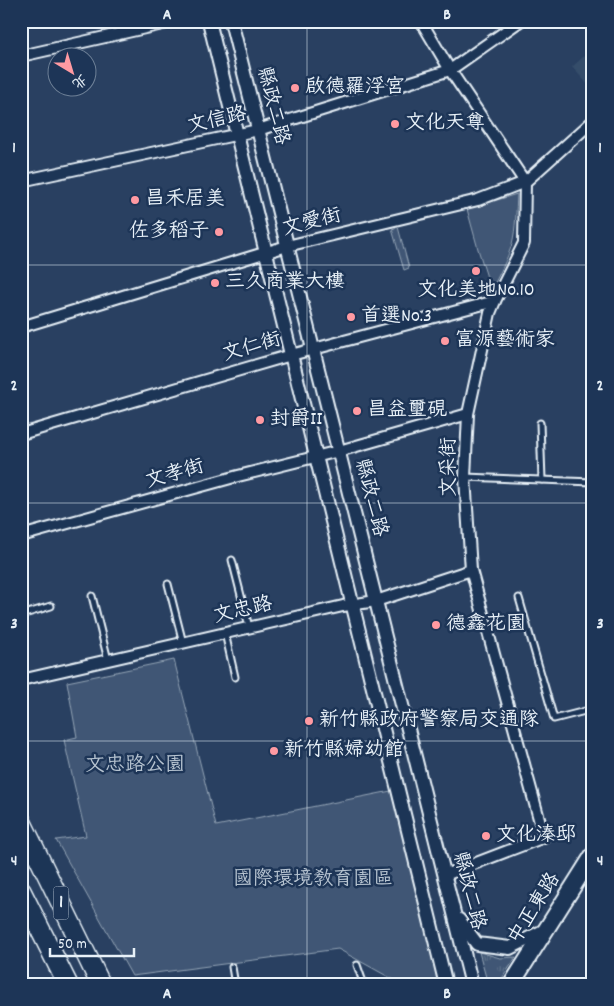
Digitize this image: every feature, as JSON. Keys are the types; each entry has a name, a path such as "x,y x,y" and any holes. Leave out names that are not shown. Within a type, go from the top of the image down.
{"highway":[{"name":"1","path":"21,821 101,985"},
{"name":"1","path":"21,891 68,985"}],"main road":[{"name":"中正東路","path":"511,985 593,854"}],"street":[{"path":"21,56 176,21"},
{"name":"縣政二路","path":"209,21 446,985"},
{"name":"縣政二路","path":"231,21 472,985"},
{"path":"421,21 450,70 525,182"},
{"name":"文信路","path":"21,181 258,130 450,70 520,21"},
{"name":"文愛街","path":"21,327 287,246 478,200 525,182 593,121"},
{"name":"文采街","path":"444,875 544,837 472,570 465,477 468,414 490,313 524,242 525,182"},
{"name":"文仁街","path":"21,434 291,355 495,301"},
{"name":"文孝街","path":"21,536 468,414"},
{"name":"文忠路","path":"21,680 225,633 376,601 472,570"},
{"path":"454,914 477,944 510,948 545,930"}],"lane":[{"path":"540,422 542,480"},
{"path":"465,477 593,482"},
{"path":"232,560 249,628"},
{"path":"168,584 183,643"},
{"path":"92,596 108,660"},
{"path":"519,598 554,719 593,709"},
{"path":"21,615 51,606"},
{"path":"225,633 235,677"},
{"path":"357,965 364,985"},
{"path":"232,967 235,985"}],"shaded area":[{"path":"593,50 593,90 572,67"}],"green space":[{"path":"517,194 512,244 491,290 467,209"},
{"path":"398,227 409,268 404,270 392,229"},
{"name":"國際環境教育園區","path":"174,660 216,826 391,791 427,929 439,985 396,985 396,981 338,949 132,976 56,840 86,836 64,740 77,737 67,682"},
{"path":"479,952 500,958 516,957 499,983 487,981"}],"place":[{"name":"啟德羅浮宮","path":"295,88"},
{"name":"文化天尊","path":"395,124"},
{"name":"昌禾居美","path":"135,200"},
{"name":"佐多稻子","path":"219,232"},
{"name":"文化美地No.10","path":"476,271"},
{"name":"三久商業大樓","path":"215,283"},
{"name":"首選No.3","path":"351,317"},
{"name":"富源藝術家","path":"445,341"},
{"name":"昌益璽硯","path":"357,411"},
{"name":"封爵II","path":"260,420"},
{"name":"德鑫花園","path":"436,625"},
{"name":"新竹縣政府警察局交通隊","path":"309,721"},
{"name":"新竹縣婦幼館","path":"274,751"},
{"name":"文化溱邸","path":"486,836"}],"park label":[{"name":"文忠路公園","path":"135,766"}]}
